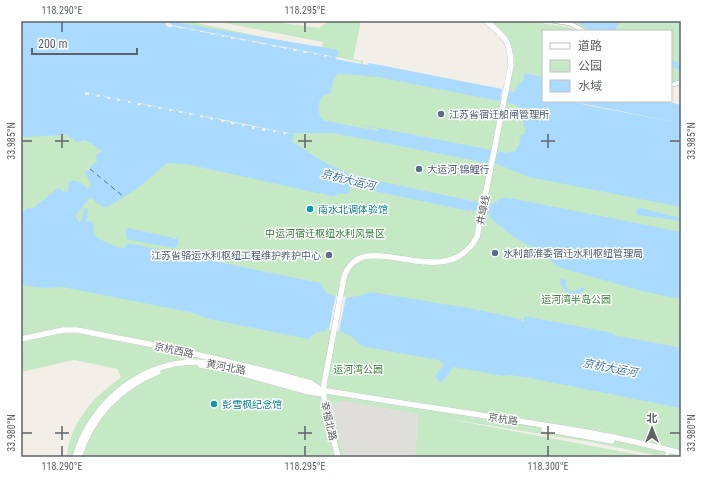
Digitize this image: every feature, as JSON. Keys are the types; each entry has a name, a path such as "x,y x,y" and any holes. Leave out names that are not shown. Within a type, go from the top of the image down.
{"main road":[{"name":"井嶂线","path":"333,338 347,270 361,257 376,254 434,263 451,260 460,256 473,244 477,237 511,60 508,42 504,36 486,21"},
{"name":"京杭西路","path":"21,340 63,330 77,330 278,374 311,383 323,392"},
{"name":"幸福北路","path":"333,338 323,392 338,457"},
{"name":"黄河北路","path":"75,457 88,426 96,413 108,400 123,387 140,376 166,366 183,363 210,362 323,392"},
{"name":"黄河北路","path":"80,457 85,441 93,425 109,405 132,386 153,374 168,369 184,366 207,366 229,370 309,392 323,392"},
{"name":"京杭路","path":"323,392 572,429 667,453 681,454"}],"street":[{"path":"555,21 569,23 582,30"}],"shaded area":[{"path":"344,401 418,414 415,457 344,457 332,407 334,404"}],"green space":[{"name":"中运河宿迁枢纽水利风景区","path":"21,21 188,21 277,40 322,47 323,42 214,21 275,21 274,22 319,28 328,21 361,21 353,59 363,61 362,69 681,134 681,457 664,457 591,442 443,418 651,457 415,457 418,414 344,401 334,404 332,407 344,457 67,457 70,440 81,417 97,397 121,377 118,369 74,360 21,372"},
{"path":"491,21 528,21 568,27 575,30 542,30 542,77 525,73 522,82 515,92 508,91 513,61 515,61 512,49 504,34"},
{"path":"538,21 681,21 681,86 672,87 672,30 579,30 569,26"}],"water":[{"name":"京杭大运河","path":"21,21 167,21 338,50 337,59 368,65 369,63 502,89 500,101 373,76 338,74 333,79 331,93 323,95 318,109 320,115 325,121 378,131 378,129 358,124 491,150 488,163 333,133 294,133 292,142 322,161 353,176 486,204 492,204 504,197 681,232 681,299 642,291 558,267 541,252 515,238 489,217 490,214 471,210 469,211 351,186 348,194 332,196 186,164 167,163 138,188 109,206 101,206 90,197 75,216 79,222 81,222 85,208 88,209 86,221 88,222 90,220 92,222 95,235 117,247 124,248 127,244 131,244 320,283 327,293 337,297 355,297 371,292 473,309 521,319 521,321 524,322 524,316 681,348 681,408 530,378 510,375 504,376 454,367 441,383 435,376 444,365 439,360 361,346 350,336 331,329 326,328 326,331 317,332 308,339 205,318 194,313 63,287 46,288 21,285 21,213 28,208 32,209 57,189 68,192 69,181 77,181 87,189 90,188 91,183 84,171 89,171 92,165 97,162 96,155 102,151 85,140 76,142 67,135 21,137"},
{"path":"575,21 620,21 616,27 618,30 590,30"},
{"path":"672,60 681,65 681,71 672,66"},
{"path":"525,73 542,77 542,102 668,102 681,105 681,207 529,177 495,163 497,151 506,153 515,151 519,145 521,135 525,133 526,128 523,126 521,109 506,102 508,91 515,92 517,85 522,82"},
{"path":"640,208 681,218 681,221 638,215 636,210"},
{"path":"128,228 178,239 178,245 174,248 126,239 126,232"},
{"path":"561,279 566,280 566,287 571,292 584,287 585,289 580,293 570,294 563,288 560,282"}],"pier":[{"path":"167,21 172,25 361,62 361,64 336,59 335,57 324,57 324,55 314,55 314,53 307,52 303,53 303,51 293,51 293,49 286,49 276,46 272,47 273,45 265,45 235,38 231,39 231,37 193,31 190,29 183,29 173,26 168,27 165,24"},
{"path":"85,92 100,95 99,97 96,97 97,95 89,93 89,95 85,95"},
{"path":"134,102 167,109 159,109 158,107 137,105 138,103"},
{"path":"573,102 681,123 595,107"},
{"path":"200,115 294,134 286,133 285,135 283,132 275,131 275,133 273,130 265,129 265,131 262,131 262,128 255,127 252,129 252,126 245,125 244,127 242,124 234,123 234,125 231,124 231,122 221,122 221,120 213,118 213,120 203,116 203,118 200,117"},
{"path":"336,295 346,297 339,331 329,329"}],"ferry route":[{"path":"90,169 124,197"}],"place":[{"name":"江苏省宿迁船闸管理所","path":"441,114"},
{"name":"大运河·锦鲤行","path":"419,169"},
{"name":"南水北调体验馆","path":"310,209"},
{"name":"水利部淮委宿迁水利枢纽管理局","path":"495,253"},
{"name":"江苏省骆运水利枢纽工程维护养护中心","path":"329,255"},
{"name":"彭雪枫纪念馆","path":"214,404"}],"park label":[{"name":"运河湾半岛公园","path":"576,299"},
{"name":"运河湾公园","path":"358,369"}]}
